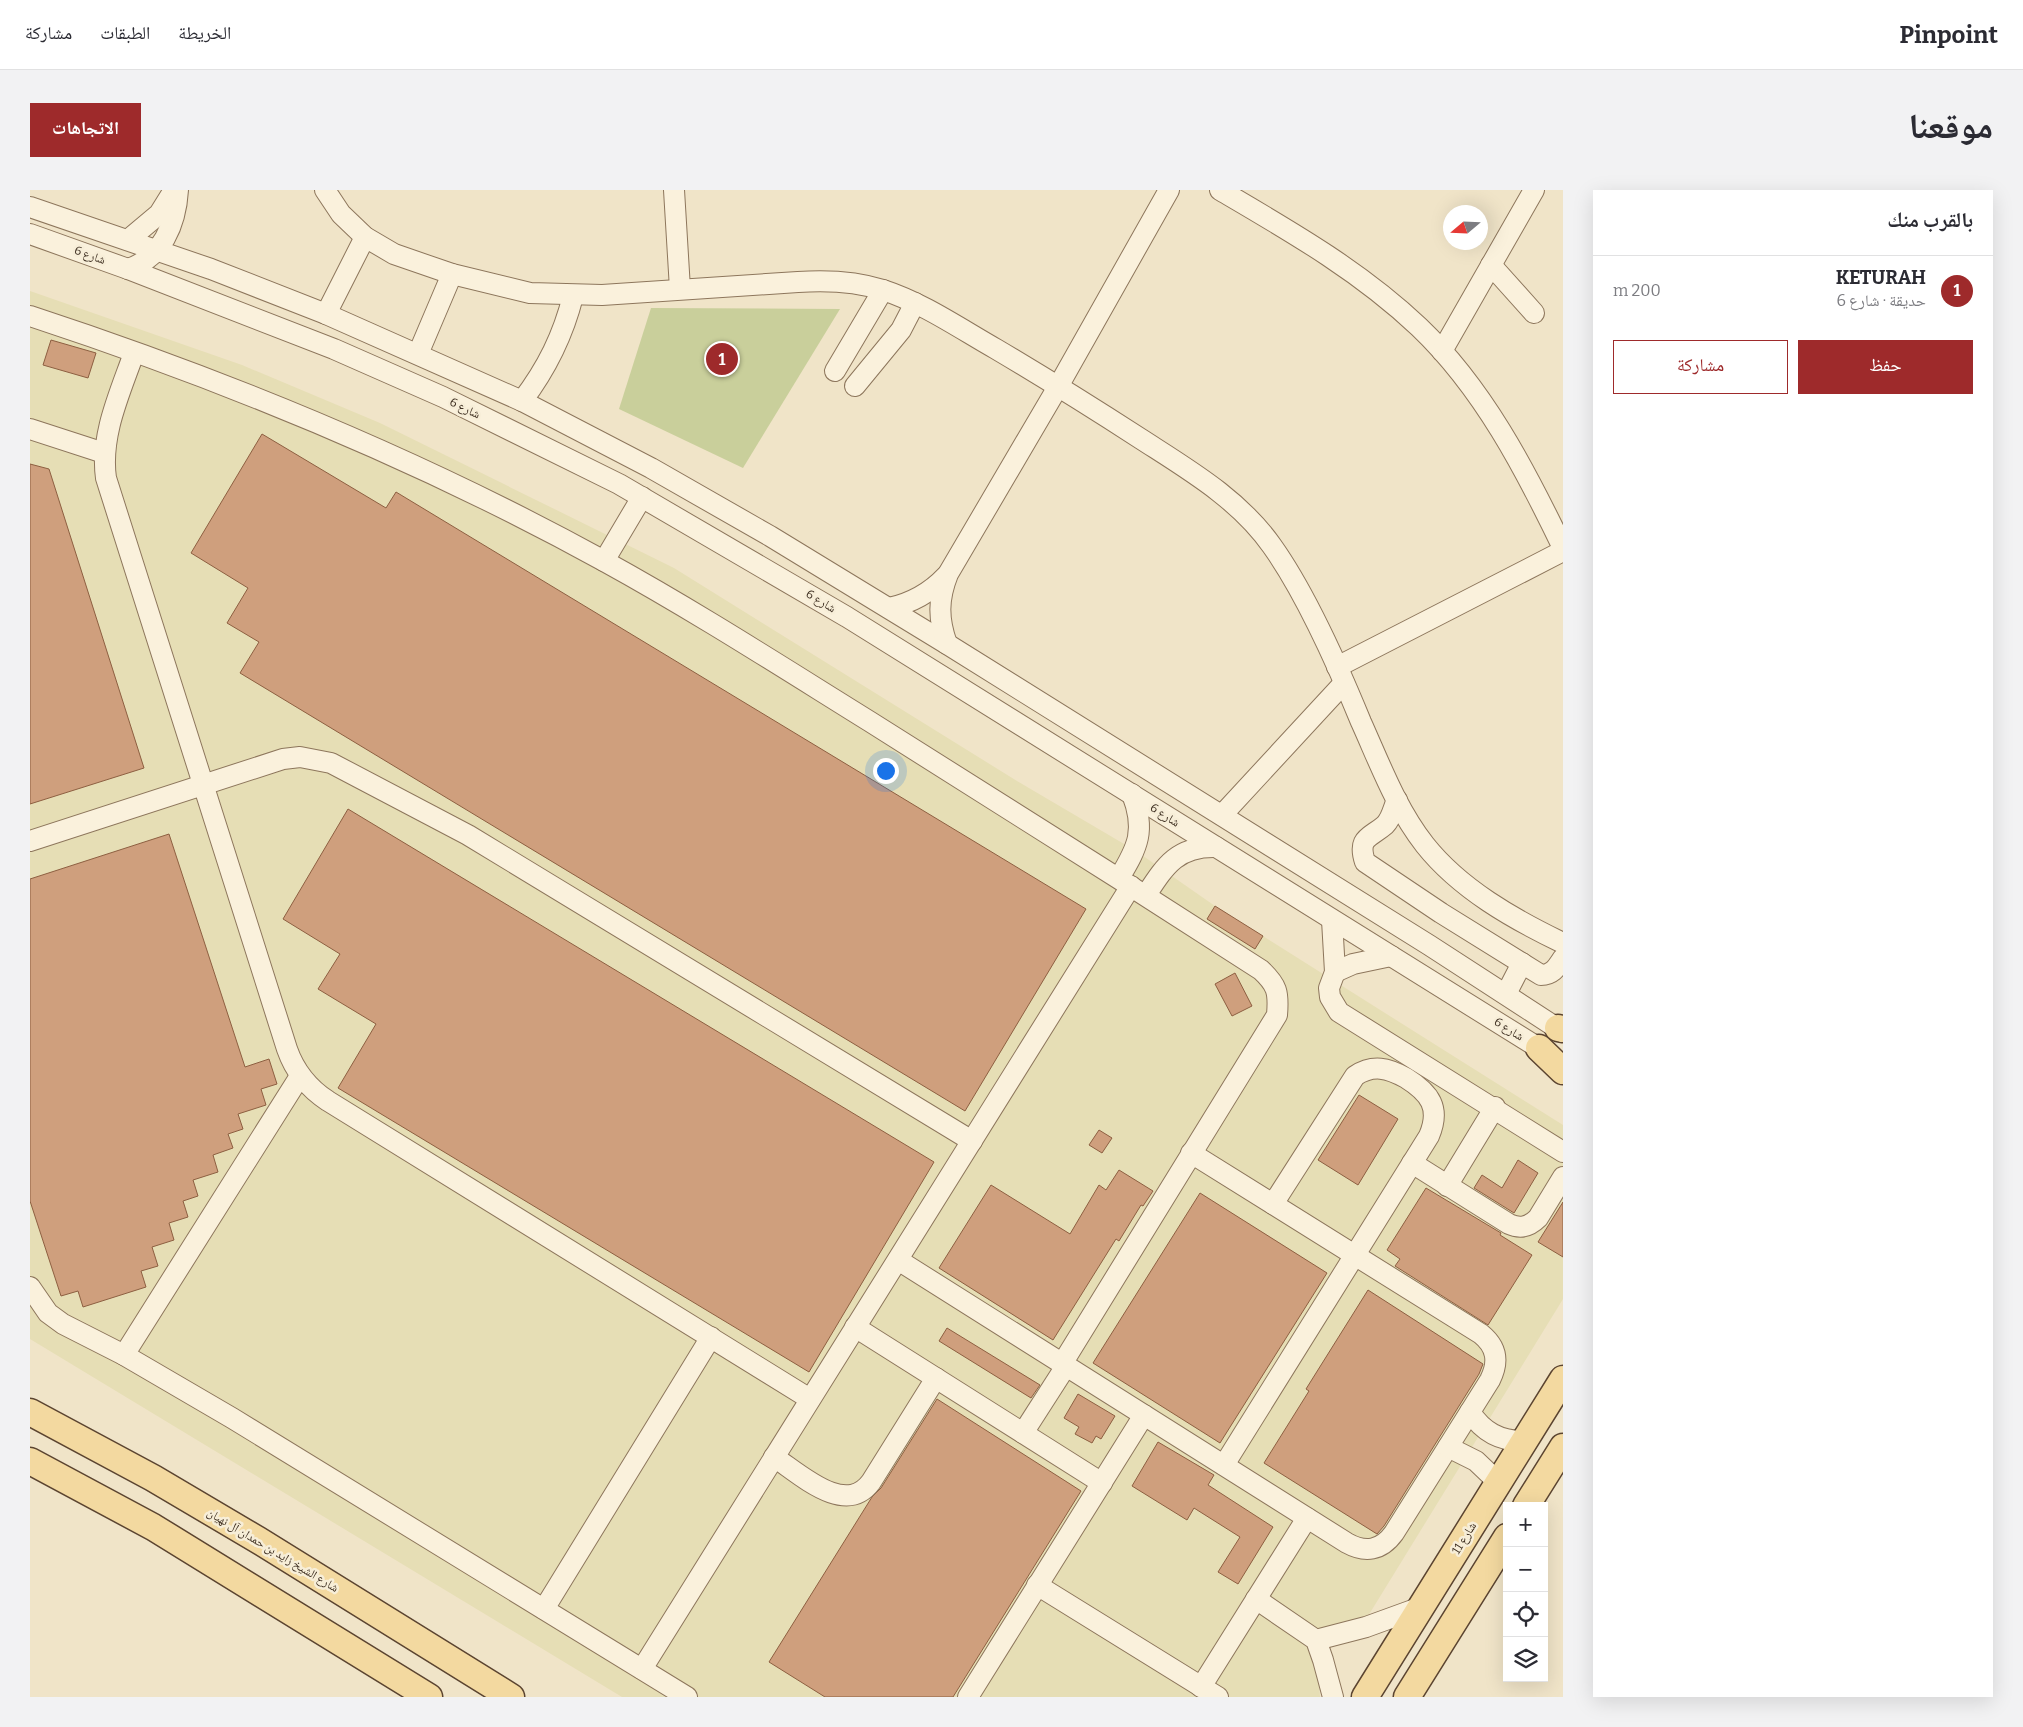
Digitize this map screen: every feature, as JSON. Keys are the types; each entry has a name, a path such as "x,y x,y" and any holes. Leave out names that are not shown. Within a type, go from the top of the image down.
{"main road":[{"path":"1539,1048 1563,1071"},
{"name":"شارع 11","path":"1365,1697 1563,1379"},
{"name":"شارع الشيخ زايد بن حمدان آل نهيان","path":"30,1412 153,1478 258,1540 510,1697"},
{"path":"1529,1502 1563,1447"},
{"path":"30,1460 153,1527 429,1697"},
{"path":"1407,1697 1503,1543"}],"street":[{"path":"128,240 159,214 176,190"},
{"path":"128,269 145,262 158,250 174,217 176,190"},
{"path":"325,190 342,214 365,237 394,254 452,274 530,294 573,296 828,280 858,284 883,290 915,303 1059,385 1189,470 1220,492 1248,517 1272,546 1292,578 1341,675 1397,800 1426,846 1476,892 1526,924 1563,943"},
{"path":"674,190 680,289"},
{"path":"947,644 940,616 940,602 948,574 1059,385 1169,190"},
{"path":"1220,190 1322,250 1395,305 1442,351 1492,417 1519,460 1563,550 1341,675 1222,815"},
{"path":"1442,351 1534,190"},
{"path":"30,207 158,250 326,314 522,402 712,502 889,608 1222,815 1561,1030"},
{"name":"شارع 6","path":"30,234 128,269 334,349 532,440 642,497 772,571 1563,1063"},
{"path":"326,314 365,237"},
{"path":"1491,265 1534,313"},
{"path":"418,354 452,274"},
{"path":"835,371 883,290"},
{"path":"522,402 540,378 555,352 566,324 573,296"},
{"path":"855,386 901,330 915,303"},
{"path":"30,316 231,388 344,435 430,473 604,561 697,615 1132,886 1261,970 1274,982 1278,998 1277,1014 1267,1032 1191,1153 1023,1433"},
{"path":"134,353 107,433 104,453 109,491 288,1049 300,1076 308,1086 328,1101 810,1399"},
{"path":"30,430 104,453"},
{"path":"604,561 642,497"},
{"path":"889,608 909,602 928,593 948,574"},
{"path":"30,841 284,759 316,759 347,769 528,869 972,1141"},
{"path":"642,1669 1132,886 1139,837 1139,815 1132,794"},
{"path":"1397,800 1386,824 1364,841 1362,848 1365,862 1441,913 1541,975 1547,975 1555,971 1563,958"},
{"path":"1386,824 1413,828"},
{"path":"1132,886 1163,869 1171,860 1192,849 1216,847"},
{"path":"1429,945 1441,913"},
{"path":"1332,920 1335,972 1328,988 1330,997 1339,1012 1495,1107 1563,1152"},
{"path":"1335,972 1352,964 1391,956"},
{"path":"1506,994 1522,964"},
{"path":"1224,1465 1412,1164 1433,1126 1432,1104 1427,1094 1419,1086 1385,1068 1364,1070 1348,1084 1273,1204"},
{"path":"124,1355 300,1076"},
{"path":"1447,1186 1495,1107"},
{"path":"898,1260 1356,1548 1367,1550 1378,1548 1388,1542 1394,1533 1495,1371 1496,1360 1489,1341 1191,1153"},
{"path":"1412,1164 1509,1224 1521,1227 1533,1223 1538,1218 1563,1178"},
{"path":"30,1287 48,1312 63,1324 124,1355 232,1418 687,1697"},
{"path":"855,1327 1102,1483"},
{"path":"544,1609 711,1337"},
{"path":"774,1457 837,1496 853,1496 860,1493 871,1482 936,1378"},
{"path":"1470,1412 1483,1429 1492,1435 1513,1441 1524,1441"},
{"path":"968,1697 1144,1415"},
{"path":"1448,1447 1476,1461 1498,1482"},
{"path":"1201,1687 1307,1518"},
{"path":"1038,1585 1218,1697"},
{"path":"1256,1599 1316,1640 1332,1697"},
{"path":"1316,1640 1366,1628 1421,1607"}],"shaded area":[{"path":"30,291 242,365 380,423 674,568 1017,781 1136,851 1215,906 1563,1125 1563,1299 1365,1621 1338,1636 1323,1660 1318,1670 1320,1697 622,1697 30,1339"}],"green space":[{"path":"651,308 840,309 743,468 619,409"}],"building":[{"path":"51,340 96,353 88,378 43,365"},
{"path":"262,434 386,508 396,492 1086,909 965,1111 240,673 259,642 227,623 248,588 191,553"},
{"path":"30,464 49,469 144,768 30,804"},
{"path":"348,809 934,1162 809,1372 338,1088 376,1024 318,989 340,954 283,919"},
{"path":"169,834 245,1067 269,1059 277,1084 261,1089 266,1105 238,1114 243,1129 228,1134 233,1148 213,1155 218,1172 193,1180 198,1196 183,1201 188,1217 169,1223 174,1240 152,1247 158,1266 141,1271 146,1287 83,1307 78,1291 61,1296 30,1201 30,879"},
{"path":"1215,906 1263,936 1255,949 1207,919"},
{"path":"1235,973 1252,1006 1232,1016 1215,984"},
{"path":"1359,1095 1398,1119 1358,1185 1318,1160"},
{"path":"1099,1130 1112,1138 1102,1153 1089,1145"},
{"path":"1518,1160 1538,1173 1514,1213 1474,1188 1482,1175 1502,1188"},
{"path":"1119,1170 1153,1191 1143,1206 1141,1205 1119,1241 1116,1239 1053,1340 939,1268 991,1185 1070,1234 1099,1185 1106,1190"},
{"path":"1426,1188 1501,1233 1500,1235 1532,1255 1488,1325 1395,1266 1400,1259 1387,1250"},
{"path":"1200,1193 1327,1273 1220,1443 1093,1363"},
{"path":"1563,1202 1563,1257 1538,1242"},
{"path":"1368,1290 1483,1364 1479,1374 1384,1526 1377,1534 1264,1463 1309,1391 1306,1389"},
{"path":"947,1328 1040,1385 1031,1398 939,1341"},
{"path":"1078,1394 1115,1416 1101,1439 1096,1436 1092,1443 1075,1434 1079,1427 1064,1418"},
{"path":"937,1399 1081,1491 953,1697 825,1697 769,1662 872,1497 881,1488"},
{"path":"1158,1442 1214,1475 1208,1485 1273,1527 1238,1584 1218,1572 1240,1537 1194,1508 1187,1520 1132,1486"}],"place":[{"name":"KETURAH","path":"722,359"}]}
